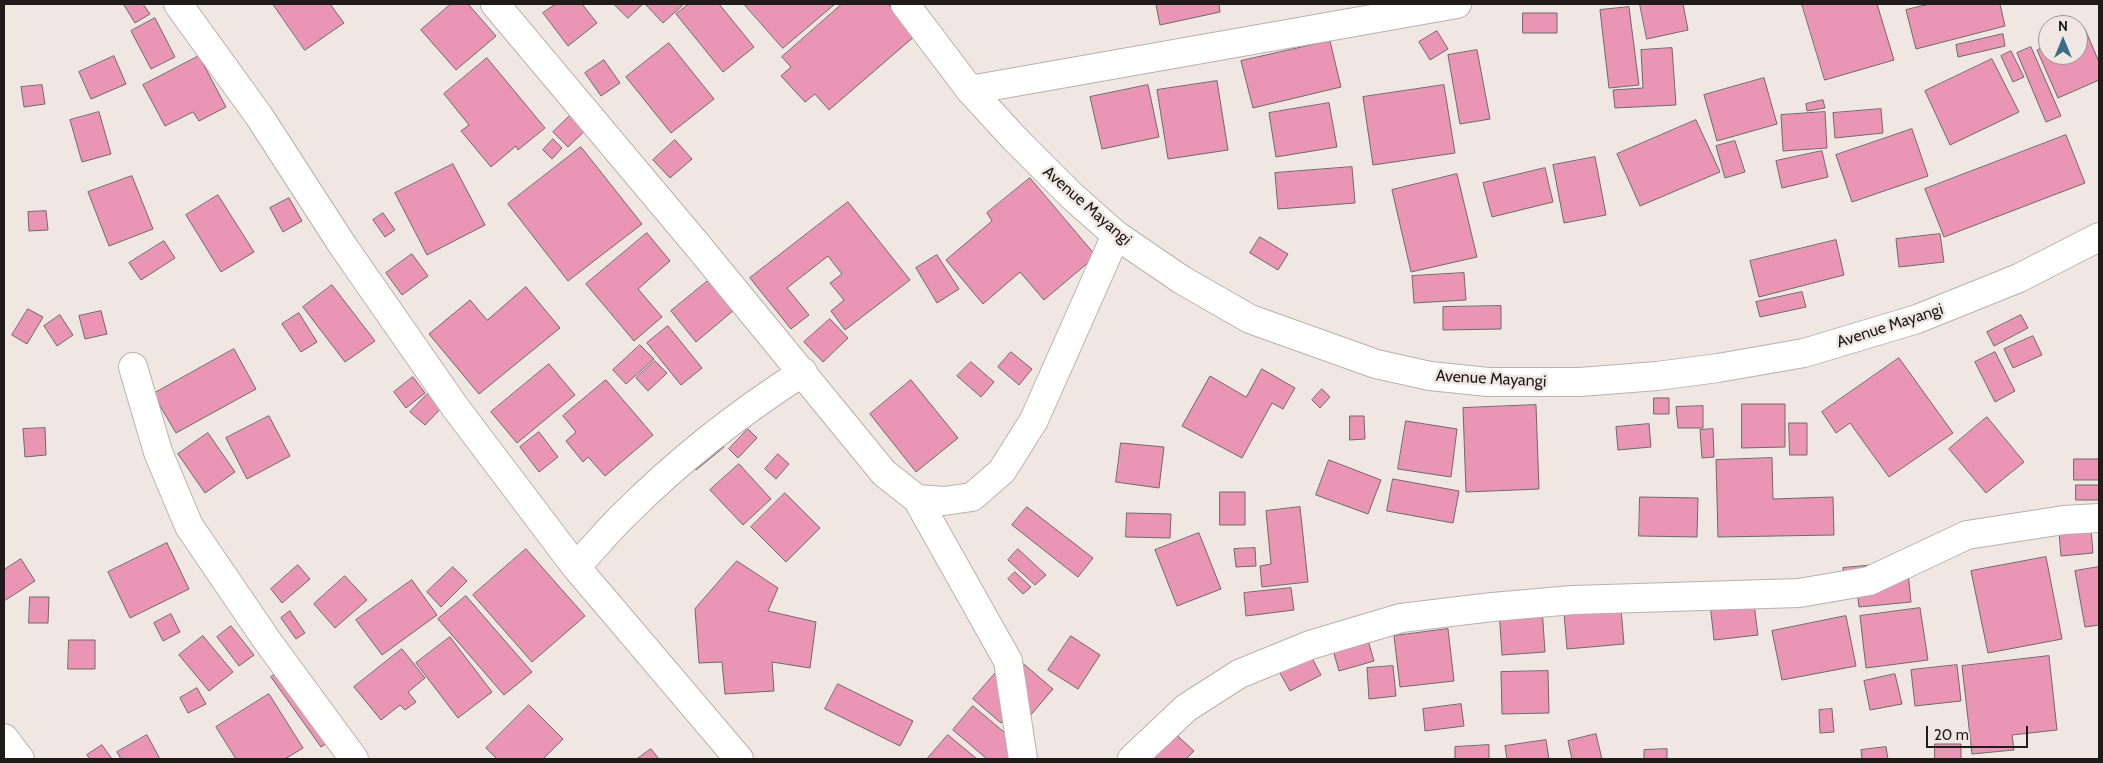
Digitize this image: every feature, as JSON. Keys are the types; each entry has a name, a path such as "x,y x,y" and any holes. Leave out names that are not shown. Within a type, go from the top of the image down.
{"street":[{"path":"178,4 259,116 343,246 455,407 576,567 739,759"},
{"path":"495,4 803,372 884,473 917,500 1008,661 1023,759"},
{"name":"Avenue Mayangi","path":"905,4 970,90 1014,138 1073,197 1116,236 1182,280 1250,319 1376,364 1430,376 1488,382 1580,382 1657,376 1718,368 1804,353 1917,319 2018,278 2099,237"},
{"path":"970,90 1457,4"},
{"path":"917,500 944,501 972,497 1002,471 1034,420 1116,236"},
{"path":"133,367 158,452 189,526 266,638 354,759"},
{"path":"576,567 625,514 668,474 741,414 803,372"},
{"path":"1132,759 1186,708 1239,674 1310,645 1401,618 1573,600 1799,593 1869,581 1967,534 2064,520 2099,518"},
{"path":"4,738 20,759"}],"building":[{"path":"143,4 150,14 135,23 124,5"},
{"path":"273,4 330,4 344,23 305,50"},
{"path":"451,4 468,4 496,36 456,70 421,30"},
{"path":"556,4 582,4 597,23 568,46 543,13"},
{"path":"614,4 643,4 628,18"},
{"path":"647,4 684,4 663,23"},
{"path":"689,4 719,4 754,47 723,72 676,14"},
{"path":"744,4 835,4 783,48"},
{"path":"842,4 888,4 916,35 829,110 815,94 805,102 781,76 791,67 782,57"},
{"path":"1219,4 1220,12 1160,25 1156,5"},
{"path":"1640,4 1683,4 1688,30 1647,39"},
{"path":"1802,4 1877,4 1894,60 1825,80"},
{"path":"1930,4 2000,4 2005,26 1916,49 1906,10"},
{"path":"1629,7 1639,85 1609,88 1600,10"},
{"path":"1523,13 1557,13 1557,33 1523,33"},
{"path":"155,18 175,57 151,69 131,31"},
{"path":"1437,31 1448,49 1430,60 1419,42"},
{"path":"2003,34 2005,46 1958,57 1956,45"},
{"path":"2088,36 2099,62 2099,80 2058,98 2044,65 2088,65"},
{"path":"1330,41 1341,87 1253,108 1241,61"},
{"path":"669,43 714,99 671,133 626,77"},
{"path":"2031,47 2061,116 2046,122 2017,53"},
{"path":"1672,48 1676,105 1615,108 1613,90 1643,88 1641,50"},
{"path":"1477,50 1490,119 1460,124 1448,55"},
{"path":"2011,51 2024,77 2013,82 2001,56"},
{"path":"114,56 126,84 91,99 79,72"},
{"path":"199,56 226,107 199,121 193,112 165,126 143,85"},
{"path":"487,58 545,128 518,150 516,146 491,167 461,131 469,125 444,94"},
{"path":"1992,59 2019,112 1950,145 1925,91"},
{"path":"604,60 620,83 601,96 585,73"},
{"path":"1764,78 1777,124 1717,141 1704,95"},
{"path":"1217,81 1228,150 1168,159 1157,90"},
{"path":"42,85 45,104 24,107 21,87"},
{"path":"1148,85 1159,137 1102,149 1090,97"},
{"path":"1444,85 1455,153 1373,165 1363,97"},
{"path":"1823,100 1825,108 1807,111 1806,104"},
{"path":"1329,103 1337,147 1276,157 1269,113"},
{"path":"1881,109 1883,133 1835,138 1833,113"},
{"path":"575,111 590,126 568,147 553,132"},
{"path":"99,112 111,154 82,162 70,120"},
{"path":"1825,112 1827,148 1783,151 1781,115"},
{"path":"1696,120 1720,172 1640,206 1617,154"},
{"path":"1912,129 1928,176 1852,202 1836,155"},
{"path":"2066,135 2085,183 1944,237 1925,189"},
{"path":"553,139 562,148 552,159 543,150"},
{"path":"675,140 692,159 670,178 653,160"},
{"path":"1735,141 1745,172 1725,178 1716,146"},
{"path":"581,147 642,224 568,281 508,204"},
{"path":"1822,151 1828,177 1782,188 1776,161"},
{"path":"1595,157 1606,215 1564,223 1553,165"},
{"path":"453,164 485,225 427,255 395,193"},
{"path":"1352,167 1355,203 1278,209 1275,173"},
{"path":"1545,168 1553,202 1492,217 1483,183"},
{"path":"1457,174 1477,257 1411,272 1392,190"},
{"path":"132,176 153,229 109,246 88,192"},
{"path":"1030,178 1096,256 1044,300 1020,272 983,304 946,260 992,221 987,213"},
{"path":"218,195 254,252 221,272 186,215"},
{"path":"289,198 302,221 283,232 270,208"},
{"path":"848,202 910,280 845,330 831,311 844,300 830,283 842,274 828,256 787,288 809,315 791,329 750,278"},
{"path":"46,211 48,230 29,231 28,212"},
{"path":"383,213 395,230 385,237 373,220"},
{"path":"647,233 670,261 638,289 662,317 634,341 586,284"},
{"path":"1940,234 1944,262 1899,267 1896,239"},
{"path":"1260,237 1288,254 1278,270 1250,253"},
{"path":"1836,240 1844,275 1759,297 1750,261"},
{"path":"164,241 175,258 141,280 129,263"},
{"path":"412,254 428,276 402,295 386,273"},
{"path":"937,255 959,289 937,303 916,268"},
{"path":"1464,273 1466,300 1414,303 1412,276"},
{"path":"709,280 734,310 696,342 671,311"},
{"path":"332,285 375,341 345,362 303,307"},
{"path":"526,287 560,328 479,394 429,334 470,300 487,320"},
{"path":"1802,292 1806,307 1760,317 1756,302"},
{"path":"1501,306 1501,329 1443,330 1443,307"},
{"path":"28,309 43,317 27,344 12,335"},
{"path":"101,311 107,334 85,339 79,316"},
{"path":"299,313 317,342 301,352 282,324"},
{"path":"60,315 73,335 57,346 44,326"},
{"path":"2021,315 2028,328 1994,346 1987,332"},
{"path":"830,319 848,338 823,362 804,342"},
{"path":"668,326 702,368 681,385 647,343"},
{"path":"2033,336 2042,355 2013,368 2004,349"},
{"path":"640,345 654,359 626,384 613,370"},
{"path":"234,349 256,389 176,433 153,394"},
{"path":"1011,352 1032,369 1019,385 998,367"},
{"path":"1995,352 2015,391 1995,402 1975,362"},
{"path":"1899,358 1953,433 1889,477 1850,423 1836,433 1822,412"},
{"path":"655,361 667,373 648,391 636,378"},
{"path":"971,362 994,382 981,397 957,376"},
{"path":"549,364 575,395 517,443 491,412"},
{"path":"1262,369 1295,388 1283,409 1272,403 1242,458 1182,426 1210,376 1246,397"},
{"path":"413,377 425,393 406,408 394,392"},
{"path":"606,380 653,435 605,476 588,457 583,462 566,441 576,432 563,416"},
{"path":"911,380 958,438 916,472 870,414"},
{"path":"435,386 450,399 425,425 410,412"},
{"path":"1322,389 1330,397 1320,408 1312,400"},
{"path":"1654,398 1669,398 1669,414 1654,414"},
{"path":"1742,404 1785,404 1785,447 1742,448"},
{"path":"1536,405 1539,489 1466,492 1463,408"},
{"path":"1703,406 1703,428 1678,428 1676,407"},
{"path":"269,416 290,456 247,479 226,438"},
{"path":"1350,416 1364,416 1365,439 1350,440"},
{"path":"1987,417 2024,462 1986,493 1949,449"},
{"path":"1406,421 1457,429 1451,477 1398,469"},
{"path":"1789,423 1807,423 1807,455 1790,455"},
{"path":"1649,424 1651,447 1618,450 1616,427"},
{"path":"45,428 46,455 25,457 23,429"},
{"path":"748,429 757,438 738,458 729,449"},
{"path":"1713,429 1714,457 1702,458 1700,430"},
{"path":"539,432 558,457 539,472 520,447"},
{"path":"208,433 235,472 205,493 178,454"},
{"path":"718,438 724,447 696,470 689,462"},
{"path":"1121,443 1164,447 1159,488 1116,482"},
{"path":"778,454 789,464 776,479 765,469"},
{"path":"1772,458 1773,499 1833,497 1834,535 1718,537 1716,460"},
{"path":"2074,459 2099,459 2099,480 2074,480"},
{"path":"1329,460 1381,480 1368,514 1316,495"},
{"path":"739,464 771,499 743,525 710,490"},
{"path":"1393,479 1459,491 1453,523 1387,511"},
{"path":"2076,485 2099,485 2099,500 2076,500"},
{"path":"1220,492 1245,492 1245,525 1220,525"},
{"path":"785,493 820,528 786,562 751,527"},
{"path":"1640,497 1698,498 1697,537 1639,536"},
{"path":"1027,507 1093,558 1078,577 1012,525"},
{"path":"1300,507 1308,582 1262,587 1260,566 1271,564 1266,511"},
{"path":"1127,513 1171,514 1170,538 1126,537"},
{"path":"2091,529 2093,553 2061,556 2059,532"},
{"path":"1199,533 1221,589 1177,606 1155,550"},
{"path":"167,543 189,589 130,618 108,572"},
{"path":"1255,548 1256,566 1236,567 1234,549"},
{"path":"526,549 585,616 532,662 473,595"},
{"path":"1018,549 1046,575 1035,585 1008,560"},
{"path":"2046,557 2062,639 1988,653 1971,571"},
{"path":"21,559 35,581 4,601 4,570"},
{"path":"737,561 778,588 768,611 816,622 810,668 772,662 774,691 725,694 722,662 699,663 695,609"},
{"path":"1907,562 1911,602 1859,607 1857,590 1845,592 1843,568"},
{"path":"298,565 310,579 282,603 271,589"},
{"path":"453,567 467,581 441,607 427,592"},
{"path":"2099,567 2099,625 2085,627 2075,571"},
{"path":"1015,572 1031,587 1023,594 1008,579"},
{"path":"345,576 367,600 335,628 314,604"},
{"path":"412,580 437,615 382,655 356,620"},
{"path":"1291,588 1294,610 1246,616 1244,593"},
{"path":"1752,589 1758,635 1714,640 1709,594"},
{"path":"466,596 532,672 504,695 438,619"},
{"path":"30,597 49,597 48,623 29,623"},
{"path":"1542,607 1545,652 1502,655 1499,610"},
{"path":"1920,608 1928,660 1866,668 1860,616"},
{"path":"1621,609 1624,644 1567,649 1564,613"},
{"path":"290,611 305,633 296,639 281,618"},
{"path":"171,614 180,632 163,641 154,623"},
{"path":"1846,616 1856,666 1782,680 1772,631"},
{"path":"1363,623 1374,661 1339,671 1328,633"},
{"path":"231,626 254,655 239,666 217,637"},
{"path":"1448,629 1454,681 1400,687 1394,636"},
{"path":"203,636 233,672 209,691 179,655"},
{"path":"1071,636 1100,655 1078,689 1048,670"},
{"path":"450,637 492,692 458,718 416,663"},
{"path":"69,640 95,640 95,669 68,669"},
{"path":"402,649 425,678 408,692 416,702 405,710 400,705 381,720 354,687"},
{"path":"1307,649 1321,675 1290,691 1276,666"},
{"path":"1012,654 1053,689 1023,724 1010,713 1001,723 973,699"},
{"path":"2049,656 2057,730 2012,735 2014,750 1972,754 1962,666"},
{"path":"1957,665 1961,701 1915,706 1911,670"},
{"path":"1393,666 1396,696 1369,699 1367,668"},
{"path":"285,667 336,737 321,747 271,677"},
{"path":"1548,671 1549,713 1502,714 1501,672"},
{"path":"1895,674 1902,704 1870,710 1864,681"},
{"path":"838,684 913,721 900,746 825,709"},
{"path":"197,688 206,704 188,713 180,698"},
{"path":"269,694 303,748 285,759 236,759 216,727"},
{"path":"1461,704 1464,726 1425,731 1423,709"},
{"path":"529,705 563,739 543,759 497,759 486,748"},
{"path":"973,706 1030,754 1026,759 987,759 953,730"},
{"path":"1832,709 1834,732 1820,733 1819,710"},
{"path":"1168,727 1194,751 1186,759 1152,759 1145,753"},
{"path":"1596,734 1602,759 1572,759 1568,741"},
{"path":"147,735 160,759 121,759 117,752"},
{"path":"948,735 977,759 927,759"},
{"path":"1546,740 1549,759 1507,759 1505,746"},
{"path":"1935,744 1961,744 1961,759 1935,759"},
{"path":"102,745 112,759 90,759 87,755"},
{"path":"1489,745 1489,759 1455,759 1455,747"},
{"path":"1886,747 1888,759 1862,759 1861,750"},
{"path":"651,749 659,759 637,759"},
{"path":"1667,749 1667,759 1644,759 1644,750"}]}
